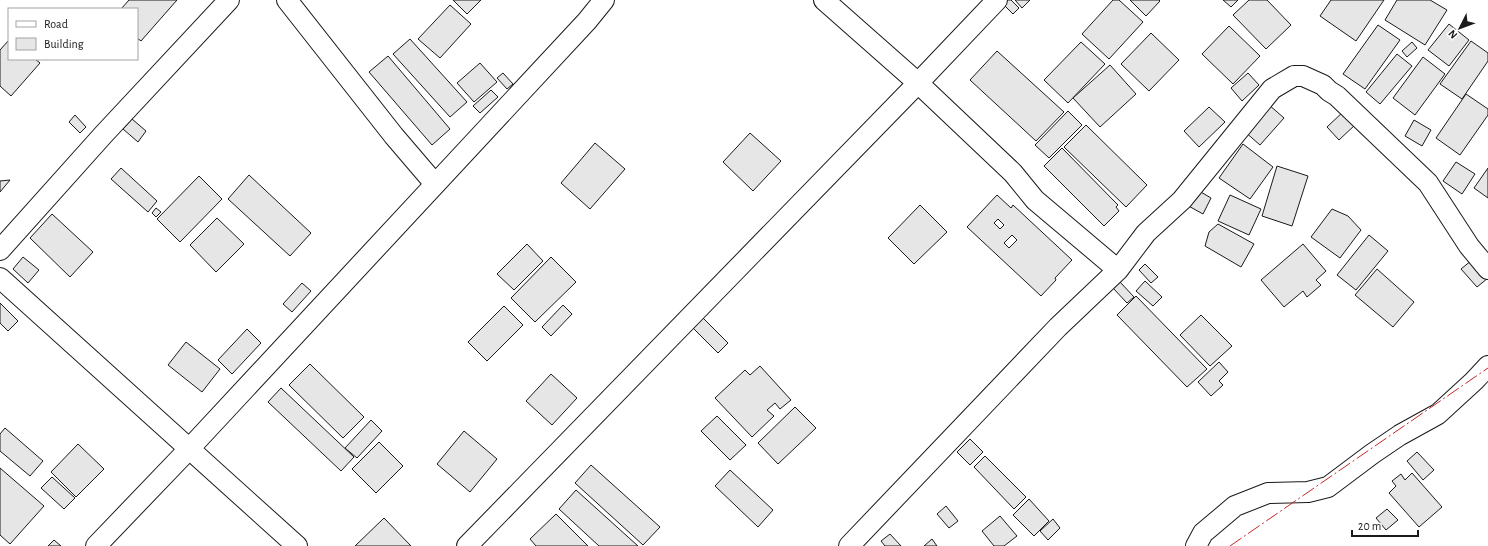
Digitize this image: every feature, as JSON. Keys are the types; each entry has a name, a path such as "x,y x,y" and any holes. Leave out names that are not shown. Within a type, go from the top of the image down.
{"street":[{"path":"0,250 229,0"},
{"path":"287,0 394,136 435,184"},
{"path":"96,546 189,449 587,21 604,0"},
{"path":"824,0 918,83 1013,173 1035,200 1118,270"},
{"path":"467,546 997,0"},
{"path":"849,546 1058,327 1118,270 1146,233 1182,200 1272,89 1294,76 1303,76 1323,85 1329,92 1337,96 1428,183 1469,246 1488,269"},
{"path":"0,278 297,546"},
{"path":"1196,546 1204,533 1235,506 1268,493 1308,492 1328,487 1400,435 1438,414 1488,366"}],"building":[{"path":"129,0 177,0 141,41 138,39 138,8 122,8"},
{"path":"453,0 481,0 467,14"},
{"path":"1005,0 1011,0 1019,8 1013,14 1002,3"},
{"path":"1015,0 1030,0 1022,8"},
{"path":"1113,0 1119,0 1143,22 1109,59 1082,34"},
{"path":"1130,0 1159,0 1160,1 1146,16"},
{"path":"1223,0 1238,0 1231,7"},
{"path":"1249,0 1267,0 1291,25 1266,49 1233,15"},
{"path":"1331,0 1384,0 1356,41 1320,16"},
{"path":"1397,0 1430,0 1447,10 1425,45 1385,20"},
{"path":"450,5 471,24 440,58 418,39"},
{"path":"1449,24 1469,40 1449,66 1428,50"},
{"path":"1378,25 1400,40 1365,89 1343,74"},
{"path":"1229,26 1260,56 1233,84 1202,54"},
{"path":"1151,33 1179,60 1149,91 1121,64"},
{"path":"410,39 467,102 450,117 393,54"},
{"path":"8,41 8,60 36,60 40,63 11,96 0,86 0,50"},
{"path":"1471,41 1488,53 1488,61 1462,99 1440,84"},
{"path":"1081,42 1105,64 1068,103 1044,80"},
{"path":"1412,42 1417,48 1407,57 1402,51"},
{"path":"997,51 1064,112 1036,141 970,80"},
{"path":"1397,54 1412,66 1380,104 1366,92"},
{"path":"388,56 450,129 432,145 369,72"},
{"path":"1423,57 1445,74 1415,115 1393,98"},
{"path":"480,63 497,82 474,102 457,83"},
{"path":"1110,65 1136,94 1100,127 1073,98"},
{"path":"503,73 513,84 507,89 497,78"},
{"path":"1248,73 1259,85 1242,101 1231,88"},
{"path":"491,90 498,97 480,113 473,106"},
{"path":"1466,94 1488,109 1488,115 1460,155 1436,138"},
{"path":"1268,104 1284,118 1260,145 1244,131"},
{"path":"1209,107 1225,122 1199,147 1184,131"},
{"path":"1068,111 1082,125 1049,158 1035,145"},
{"path":"1344,111 1356,124 1339,140 1327,127"},
{"path":"75,115 86,127 80,133 69,122"},
{"path":"132,119 146,131 138,142 123,129"},
{"path":"1414,120 1431,130 1422,146 1405,136"},
{"path":"1086,125 1147,185 1126,207 1064,147"},
{"path":"750,133 781,161 753,191 723,162"},
{"path":"595,143 625,169 590,209 561,183"},
{"path":"1243,144 1273,167 1250,199 1219,178"},
{"path":"1062,148 1118,205 1116,207 1119,211 1104,226 1044,166"},
{"path":"1456,162 1475,174 1462,194 1443,181"},
{"path":"1277,166 1308,176 1292,226 1262,216"},
{"path":"121,168 157,201 148,212 111,179"},
{"path":"1488,168 1488,198 1474,188"},
{"path":"249,175 311,233 290,256 228,199"},
{"path":"199,176 222,199 180,242 157,219"},
{"path":"10,180 0,192 0,181"},
{"path":"1194,188 1211,198 1203,214 1185,204"},
{"path":"997,195 1011,208 1013,205 1072,260 1041,296 967,227","holes":["998,219 1004,225 1000,229 994,223","1012,235 1017,240 1009,248 1004,243"]},
{"path":"1230,195 1261,209 1249,235 1218,221"},
{"path":"920,205 947,232 914,264 888,238"},
{"path":"156,208 161,212 156,217 152,213"},
{"path":"1332,209 1348,216 1361,230 1340,258 1311,237"},
{"path":"52,214 93,252 70,277 30,238"},
{"path":"217,218 244,244 216,272 190,245"},
{"path":"1218,224 1254,244 1241,267 1205,246 1209,232"},
{"path":"1369,235 1388,251 1356,290 1337,275"},
{"path":"527,244 543,261 514,290 497,274"},
{"path":"1303,244 1326,271 1316,280 1321,285 1307,297 1303,291 1284,307 1261,280"},
{"path":"23,257 39,270 28,283 13,269"},
{"path":"551,257 576,282 535,322 511,298"},
{"path":"1472,260 1488,278 1477,287 1461,269"},
{"path":"1145,264 1158,277 1151,283 1139,270"},
{"path":"1377,269 1414,302 1393,327 1355,295"},
{"path":"1145,281 1162,297 1153,306 1136,291"},
{"path":"1120,282 1134,297 1127,303 1113,288"},
{"path":"302,283 311,291 292,312 283,304"},
{"path":"1136,296 1207,369 1187,387 1117,315"},
{"path":"0,303 18,321 8,331 0,323"},
{"path":"563,305 572,314 551,336 542,327"},
{"path":"504,306 523,325 487,361 468,342"},
{"path":"1201,315 1232,346 1210,366 1180,335"},
{"path":"702,317 728,343 718,353 692,327"},
{"path":"247,329 261,343 232,374 218,360"},
{"path":"186,342 220,369 202,392 168,365"},
{"path":"1219,362 1228,372 1219,381 1223,385 1211,396 1198,382"},
{"path":"310,364 364,417 343,438 289,385"},
{"path":"760,366 791,400 780,409 775,403 767,410 774,416 752,437 715,398 745,370 750,375"},
{"path":"551,374 577,398 552,425 526,401"},
{"path":"281,388 354,457 341,471 268,402"},
{"path":"795,407 816,428 778,464 758,443"},
{"path":"717,416 746,445 730,460 701,431"},
{"path":"371,420 382,431 357,458 345,448"},
{"path":"5,428 43,461 30,476 0,451 0,434"},
{"path":"464,431 497,459 470,492 437,464"},
{"path":"970,439 983,452 970,465 957,452"},
{"path":"379,442 403,466 376,493 352,469"},
{"path":"78,444 104,469 76,497 51,472"},
{"path":"1417,452 1434,470 1423,480 1407,461"},
{"path":"985,456 1026,497 1014,509 974,467"},
{"path":"591,465 660,527 643,545 575,483"},
{"path":"0,468 44,506 10,544 0,535"},
{"path":"730,470 773,510 758,527 715,486"},
{"path":"1412,473 1442,507 1419,527 1389,493 1396,486 1392,481 1401,474 1405,480"},
{"path":"52,477 75,498 64,509 41,488"},
{"path":"576,490 638,546 599,546 559,509"},
{"path":"1029,499 1049,521 1034,536 1013,515"},
{"path":"946,506 958,521 949,528 937,514"},
{"path":"1387,509 1398,520 1386,530 1376,518"},
{"path":"556,514 588,546 536,546 530,539"},
{"path":"1000,516 1017,536 1004,546 994,546 982,531"},
{"path":"384,518 411,546 355,546"},
{"path":"1053,519 1060,528 1048,540 1040,531"},
{"path":"890,534 901,546 885,546 881,541"},
{"path":"932,539 937,546 924,546"},
{"path":"54,540 61,546 48,546"}],"power":[{"path":"1230,546 1488,368"}]}
